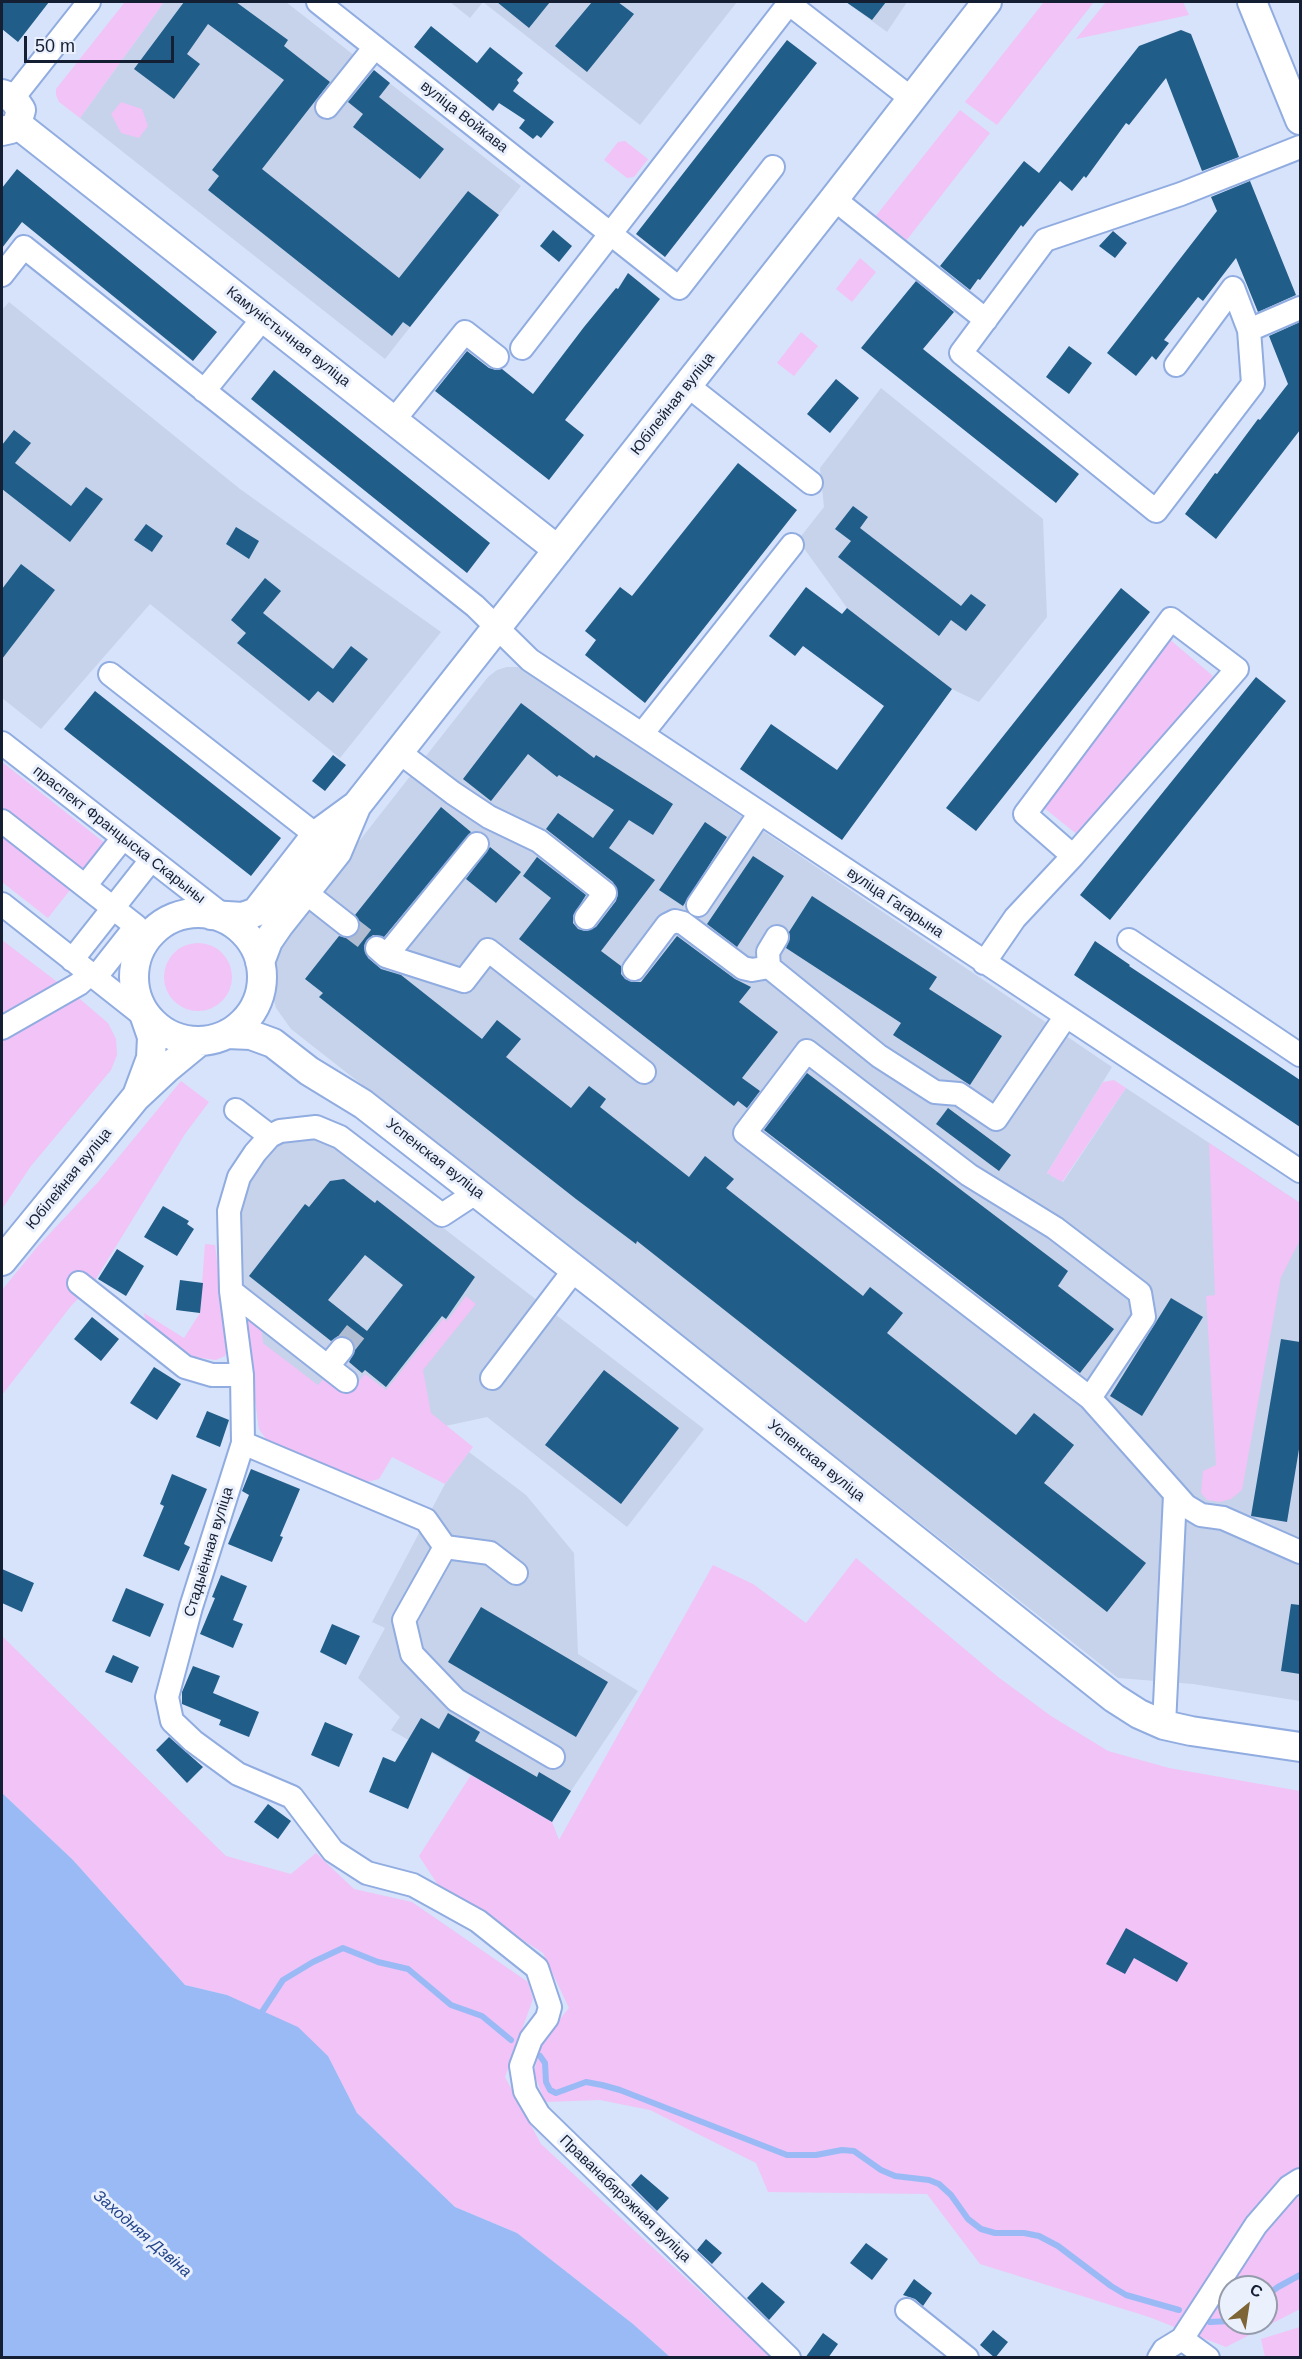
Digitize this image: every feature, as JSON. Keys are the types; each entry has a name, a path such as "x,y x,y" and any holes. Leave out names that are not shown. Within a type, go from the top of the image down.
{"main road":[{"name":"Юбілейная вуліца","path":"261,962 268,941 337,852 357,805 987,2"},
{"path":"1252,2 1300,120"},
{"name":"Камуністычная вуліца","path":"8,112 558,550"},
{"name":"Юбілейная вуліца","path":"224,919 243,917 256,912 316,835 357,805"},
{"path":"183,915 224,919 255,948 261,962 261,990 250,1017 227,1034 200,1041 172,1036 149,1018 134,979 136,964 147,939 157,928 183,915"},
{"name":"Успенская вуліца","path":"261,990 268,1012 283,1031 363,1104 575,1269 1114,1698 1139,1714 1164,1725 1300,1747"},
{"name":"Юбілейная вуліца","path":"136,1097 151,1058 152,1037 149,1018"},
{"name":"Успенская вуліца","path":"227,1034 251,1035 273,1043 309,1071 363,1104"},
{"name":"Юбілейная вуліца","path":"2,1261 136,1097 200,1041"}],"street":[{"path":"8,112 89,2"},
{"name":"вуліца Войкава","path":"318,2 679,288 773,167"},
{"path":"522,348 789,2 912,99"},
{"path":"327,107 375,47"},
{"path":"1176,365 1233,288 1249,330 1252,384 1156,511 961,353 1045,240 1181,194 1300,147"},
{"path":"834,199 986,320"},
{"name":"вуліца Гагарына","path":"2,275 24,247 475,606 530,660 1300,1171"},
{"path":"1249,330 1300,309"},
{"path":"204,391 264,317"},
{"path":"394,420 465,332 497,357"},
{"path":"687,385 811,483"},
{"path":"642,734 792,545"},
{"path":"984,963 1015,918 1073,856 1237,669 1171,619 1025,813 1073,856"},
{"path":"110,674 316,835"},
{"name":"праспект Францыска Скарыны","path":"2,743 224,919"},
{"path":"399,752 453,794 489,818 539,841 606,893 586,918"},
{"path":"698,905 760,813"},
{"path":"2,821 136,926 92,976 2,1028"},
{"path":"85,886 123,838"},
{"path":"477,844 382,952 464,981 488,950 644,1072"},
{"path":"72,960 151,860"},
{"path":"306,892 347,925"},
{"path":"2,904 149,1018"},
{"path":"634,969 667,925 675,921 683,923 743,968 752,970 770,967"},
{"path":"777,937 768,952 770,967 879,1056 935,1092 959,1094 996,1119 1066,1016"},
{"path":"1129,940 1300,1054"},
{"path":"1089,1398 1144,1317 1140,1293 1055,1228 969,1175 807,1051 745,1133 1089,1398 1186,1506 1201,1515 1223,1518 1300,1552"},
{"path":"236,1110 270,1136 280,1131 316,1127 340,1137 442,1215 477,1192"},
{"name":"Стадыённая вуліца","path":"270,1136 240,1177 229,1211 231,1291 242,1375 243,1443 191,1606 167,1697 172,1721 193,1741 238,1774 292,1797 333,1851 367,1873 413,1885 478,1922 512,1948 537,1968 550,2007 546,2018"},
{"path":"492,1378 575,1269"},
{"path":"79,1283 184,1367 212,1375 242,1375"},
{"path":"231,1291 346,1381"},
{"path":"328,1366 342,1349"},
{"path":"243,1443 426,1520 445,1547 489,1553 516,1573"},
{"path":"1164,1725 1175,1495"},
{"path":"445,1547 404,1620 412,1654 456,1700 553,1757"},
{"name":"Праванабярэжная вуліца","path":"546,2018 531,2039 521,2066 525,2091 538,2115 789,2358"},
{"path":"1159,2358 1164,2350 1182,2339 1256,2225 1289,2187 1300,2180"},
{"path":"907,2310 967,2358"},
{"path":"1182,2339 1208,2358"}],"shaded area":[{"path":"125,2 164,2 80,118 59,102 56,89"},
{"path":"164,2 286,2 521,186 385,359 80,118"},
{"path":"450,2 483,2 470,18"},
{"path":"483,2 737,2 640,125"},
{"path":"846,2 907,2 887,32"},
{"path":"1044,2 1094,2 997,125 965,102"},
{"path":"1106,2 1183,2 1189,15 1076,39"},
{"path":"121,102 142,109 148,126 139,138 121,133 111,114"},
{"path":"960,110 990,133 902,246 871,222"},
{"path":"625,141 648,159 634,177 627,178 604,160 618,142"},
{"path":"860,258 876,272 852,302 836,289"},
{"path":"9,302 240,489 441,632 340,758 150,604 41,729 2,698 2,310"},
{"path":"801,332 818,346 794,376 777,363"},
{"path":"881,388 1043,519 1047,617 979,702 952,689 847,608 798,540 824,507 820,468"},
{"path":"1168,638 1213,676 1079,836 1043,807"},
{"path":"518,667 528,672 1112,1067 1047,1173 1063,1182 1126,1088 1300,1203 1300,1701 1193,1684 1118,1678 291,1029 276,1008 271,991 270,975 280,942 488,677 497,670"},
{"path":"2,762 106,844 48,918 2,882"},
{"path":"2,940 64,987 2,1021"},
{"path":"198,943 211,946 222,953 229,964 232,977 229,990 222,1001 211,1008 198,1011 185,1008 174,1001 167,990 164,977 167,964 174,953 185,946"},
{"path":"74,994 108,1023 116,1039 117,1055 111,1070 31,1166 2,1209 2,1036"},
{"path":"1114,1080 1126,1088 1062,1182 1047,1173 1103,1082"},
{"path":"181,1081 209,1102 185,1134 94,1282 71,1306 2,1395 2,1290 38,1246 99,1181"},
{"path":"317,1137 337,1146 704,1429 627,1527 487,1417 385,1439 259,1429 244,1313 238,1215 250,1179 262,1157 283,1139"},
{"path":"1209,1143 1300,1203 1300,1240 1281,1277 1242,1490 1231,1499 1220,1502 1207,1500 1201,1493 1203,1471 1216,1465 1206,1296 1215,1295"},
{"path":"205,1244 215,1245 229,1347 225,1356 216,1360 194,1357 147,1326 144,1313 184,1338 200,1313"},
{"path":"466,1296 476,1304 423,1370 431,1413 473,1447 445,1484 392,1457 379,1479 367,1482 268,1442 259,1429 244,1313 261,1325 263,1343 318,1385 327,1375 350,1392 365,1374 386,1390 443,1319 447,1321"},
{"path":"469,1452 526,1495 574,1553 578,1654 638,1691 552,1822 391,1730 400,1717 358,1678 385,1628 372,1622 445,1484"},
{"path":"856,1558 998,1677 1051,1716 1108,1751 1169,1768 1300,1791 1300,2170 1292,2198 1300,2197 1300,2309 1278,2320 1278,2275 1218,2275 1218,2335 1249,2335 1226,2347 1149,2317 980,2264 927,2194 768,2192 756,2163 650,2110 600,2100 545,2102 534,2073 541,2042 569,2008 543,1953 438,1885 419,1856 471,1775 552,1822 559,1840 713,1565 753,1584 806,1623"},
{"path":"2,1636 226,1856 291,1874 316,1853 354,1889 412,1902 528,1982 533,1999 505,2077 541,2144 771,2357 670,2357 633,2324 517,2233 455,2207 357,2113 328,2056 262,2012 227,1995 185,1985 73,1860 2,1793"},
{"path":"1300,2327 1300,2357 1265,2357 1261,2339"}],"water":[{"name":"Заходняя Дзвіна","path":"2,1793 73,1860 185,1985 227,1995 298,2027 328,2056 357,2113 455,2207 517,2233 633,2324 670,2357 2,2357"}],"building":[{"path":"2,2 49,2 18,42 2,29"},
{"path":"184,2 236,2 288,40 284,46 330,82 262,169 399,278 468,191 499,215 410,327 403,322 392,336 208,190 219,176 212,170 284,80 208,24 187,54 200,64 174,99 134,69"},
{"path":"497,2 550,2 529,28"},
{"path":"592,2 618,2 634,14 587,72 555,46"},
{"path":"846,2 886,2 872,20"},
{"path":"431,26 477,63 490,47 523,73 517,80 519,83 513,91 554,122 541,138 537,135 533,139 519,128 525,120 499,103 493,111 414,47"},
{"path":"1181,30 1191,34 1239,157 1202,171 1166,78 1129,125 1126,123 1086,178 1084,176 1072,191 1060,181 1023,227 1021,225 970,290 940,266 1024,161 1039,173 1139,46"},
{"path":"787,40 817,63 665,257 636,234"},
{"path":"374,70 390,83 379,97 444,149 420,179 353,127 363,114 348,102"},
{"path":"17,169 217,332 193,361 22,222 2,248 2,188"},
{"path":"1250,181 1296,295 1258,312 1236,258 1203,301 1198,297 1164,340 1169,343 1156,360 1152,356 1136,376 1107,353 1217,211 1211,197"},
{"path":"553,230 572,246 559,262 540,246"},
{"path":"1113,231 1127,243 1115,258 1099,246"},
{"path":"628,273 660,299 565,420 584,435 549,480 435,391 467,351 489,368 502,369 533,394 584,327 616,288 618,289"},
{"path":"916,281 954,312 923,349 1079,474 1056,503 861,348"},
{"path":"1300,322 1300,430 1216,539 1185,514 1215,473 1217,474 1258,419 1260,420 1288,384 1269,336"},
{"path":"1069,346 1092,363 1069,394 1046,377"},
{"path":"274,370 490,543 467,573 251,399"},
{"path":"836,379 859,398 830,433 807,414"},
{"path":"14,430 31,443 15,463 71,506 86,487 103,499 70,542 2,489 2,445"},
{"path":"738,463 797,510 645,703 585,655 596,640 585,631 620,587 632,596"},
{"path":"853,506 868,517 860,528 961,606 971,594 986,605 966,631 951,620 939,636 838,557 851,541 835,529"},
{"path":"146,524 163,536 152,552 134,540"},
{"path":"236,527 259,541 249,559 226,544"},
{"path":"21,564 55,590 2,659 2,589"},
{"path":"265,578 281,591 263,613 333,669 351,646 368,659 333,703 318,691 309,701 237,643 246,633 231,620"},
{"path":"806,587 842,614 847,608 952,689 842,840 740,769 771,724 837,770 884,706 803,646 795,656 769,636"},
{"path":"1121,588 1150,612 976,831 946,808"},
{"path":"1256,677 1286,701 1110,920 1080,895"},
{"path":"95,691 281,838 251,876 64,729"},
{"path":"521,703 594,758 596,755 673,804 653,835 629,820 609,848 655,880 601,951 621,966 621,974 625,979 641,982 677,936 735,979 751,987 739,1002 778,1032 742,1078 760,1091 747,1108 738,1101 734,1106 519,939 551,898 523,876 537,857 586,895 573,916 573,923 578,929 585,931 596,927 616,901 618,894 613,882 546,829 558,813 593,838 614,810 559,775 557,777 528,754 491,801 463,779"},
{"path":"333,755 346,765 325,791 312,781"},
{"path":"441,807 471,832 384,937 373,935 367,940 364,946 368,958 381,969 401,975 482,1039 497,1020 521,1039 506,1057 571,1108 589,1086 606,1099 600,1107 689,1177 705,1156 734,1179 726,1188 863,1296 870,1287 903,1313 887,1333 1016,1435 1034,1413 1074,1445 1044,1483 1146,1563 1107,1612 637,1241 636,1244 576,1199 319,997 323,993 305,979 339,936 346,938 357,934 360,926 355,915"},
{"path":"705,822 727,837 683,906 659,890"},
{"path":"490,847 521,872 496,903 466,879"},
{"path":"753,856 784,876 737,947 707,924"},
{"path":"812,896 937,977 929,989 1002,1036 970,1085 893,1035 901,1023 786,948 790,938 789,932"},
{"path":"1095,941 1300,1080 1300,1127 1074,975"},
{"path":"807,1073 1068,1271 1058,1286 1114,1329 1080,1373 764,1130"},
{"path":"948,1108 1011,1155 999,1171 936,1124"},
{"path":"344,1179 375,1203 377,1200 475,1277 446,1319 442,1316 386,1387 365,1370 362,1373 349,1362 355,1351 350,1338 338,1336 331,1341 249,1276 305,1204 309,1207 330,1181","holes":["365,1255 403,1285 367,1331 328,1300"]},
{"path":"163,1206 189,1221 187,1224 194,1229 177,1256 144,1237"},
{"path":"117,1249 144,1266 126,1296 98,1279"},
{"path":"180,1280 203,1283 200,1313 176,1310"},
{"path":"1171,1298 1203,1317 1142,1416 1110,1396"},
{"path":"92,1317 119,1339 101,1361 74,1339"},
{"path":"1281,1339 1300,1342 1300,1443 1287,1522 1251,1516"},
{"path":"154,1367 181,1384 157,1420 130,1403"},
{"path":"604,1370 679,1428 621,1504 545,1445"},
{"path":"207,1411 229,1420 220,1447 196,1437"},
{"path":"251,1469 300,1489 280,1536 283,1537 272,1562 228,1544 249,1495 242,1491"},
{"path":"172,1474 207,1489 184,1544 190,1547 179,1571 143,1556 164,1506 160,1504"},
{"path":"2,1569 34,1583 22,1612 2,1603"},
{"path":"221,1575 247,1586 233,1620 243,1624 233,1648 200,1634 215,1598 212,1597"},
{"path":"126,1588 164,1604 150,1637 112,1621"},
{"path":"1291,1604 1300,1605 1300,1674 1281,1671"},
{"path":"481,1607 608,1682 576,1737 448,1662"},
{"path":"332,1624 360,1636 346,1665 320,1652"},
{"path":"113,1655 139,1667 132,1683 105,1672"},
{"path":"193,1666 220,1676 213,1693 259,1712 249,1737 219,1725 221,1720 182,1704 182,1692"},
{"path":"448,1713 480,1732 475,1741 537,1777 539,1772 571,1791 552,1822 432,1752 408,1809 369,1792 383,1757 395,1762 421,1718 439,1729"},
{"path":"325,1722 353,1734 339,1767 311,1755"},
{"path":"169,1737 203,1767 187,1783 156,1750"},
{"path":"268,1804 291,1821 278,1839 254,1822"},
{"path":"1126,1928 1188,1963 1177,1982 1134,1958 1125,1974 1106,1964"},
{"path":"641,2174 669,2198 657,2211 631,2185"},
{"path":"706,2239 722,2253 712,2264 697,2250"},
{"path":"866,2243 888,2259 872,2280 850,2263"},
{"path":"914,2279 932,2293 923,2306 915,2299 903,2295"},
{"path":"762,2282 785,2302 769,2320 747,2298"},
{"path":"993,2330 1008,2342 995,2358 980,2345"},
{"path":"823,2333 838,2344 828,2358 805,2358"}],"waterway":[{"path":"258,2018 283,1980 343,1948 378,1962 408,1969 451,2005 482,2016 511,2040"},
{"path":"540,2056 545,2063 546,2082 550,2090 556,2093 586,2082 602,2085 787,2155 854,2151 881,2170 895,2176 929,2180 939,2184 951,2195 968,2219 981,2229 995,2233 1024,2233 1039,2236 1058,2246 1126,2295 1179,2310"},
{"path":"1278,2287 1300,2275"},
{"path":"1210,2322 1218,2322"}],"tunnel":[{"path":"347,925 377,948"},
{"path":"342,1349 361,1325"}]}
